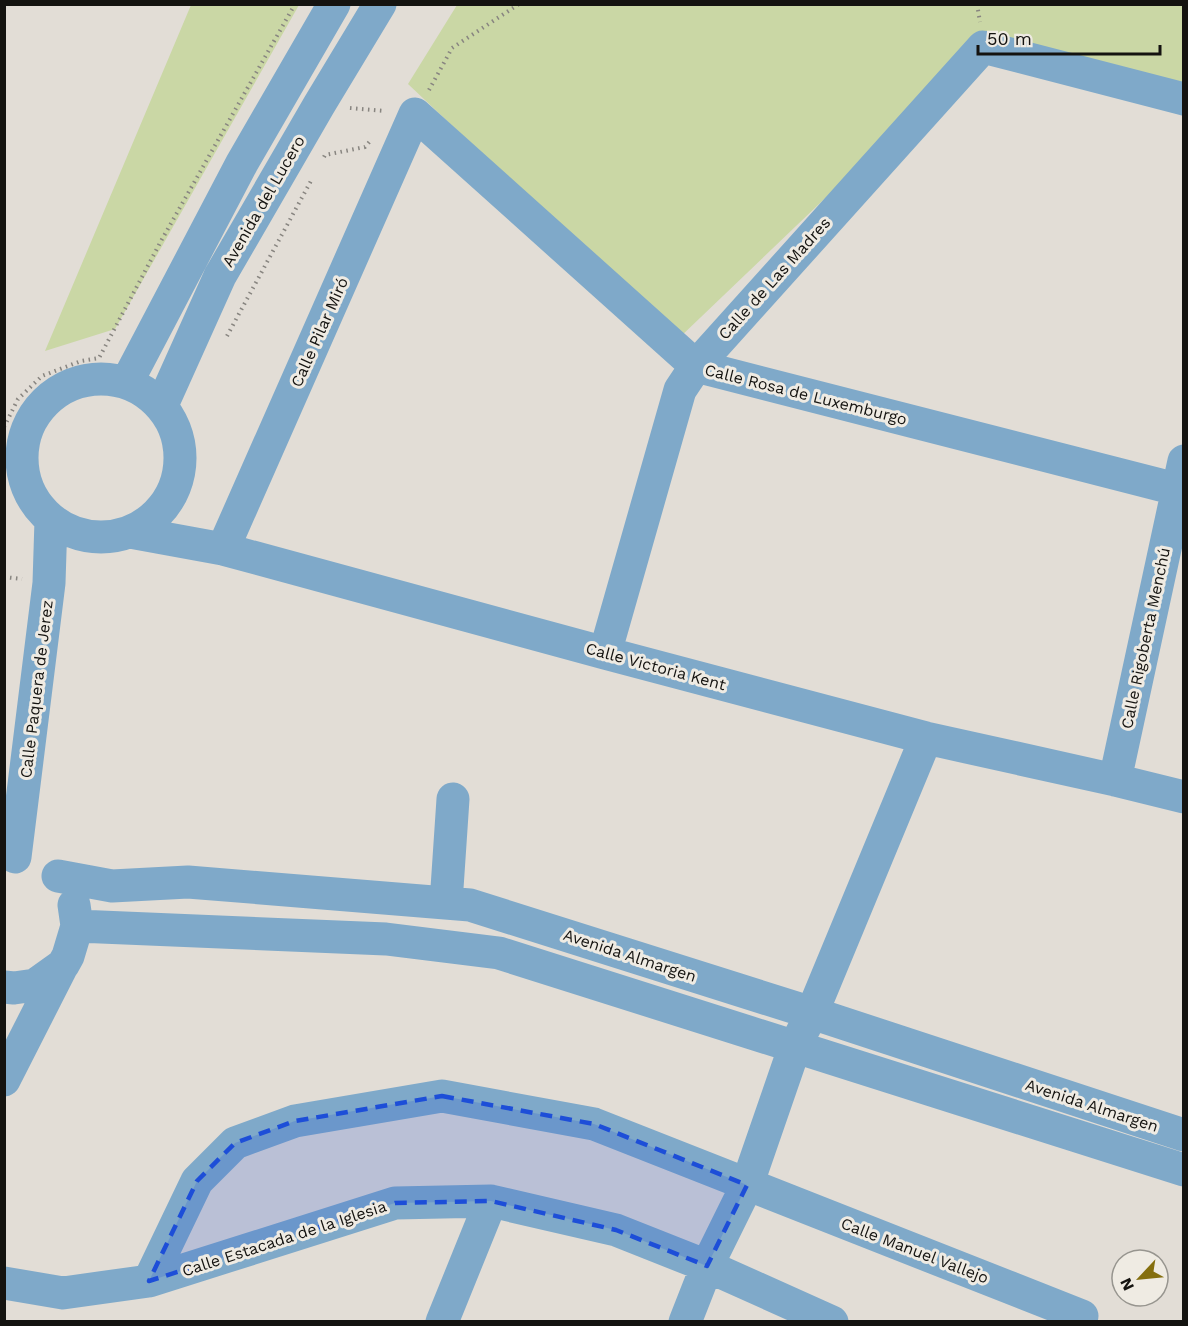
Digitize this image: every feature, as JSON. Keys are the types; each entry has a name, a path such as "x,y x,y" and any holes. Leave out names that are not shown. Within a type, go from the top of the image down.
{"street":[{"name":"Avenida del Lucero","path":"127,381 242,164 334,4"},
{"name":"Avenida del Lucero","path":"162,405 220,276 319,105 381,4"},
{"name":"Calle de Las Madres","path":"605,653 680,390 696,366 983,46 1184,99"},
{"name":"Calle Rosa de Luxemburgo","path":"415,114 696,366 1180,475"},
{"name":"Calle Pilar Miró","path":"223,549 415,114"},
{"path":"99,377 127,381 162,405 176,429 181,465 173,492 161,511 130,532 102,538 75,533 51,520 32,498 11,432 28,424 38,407 59,389 99,377"},
{"name":"Calle Rigoberta Menchú","path":"1115,780 1180,475"},
{"name":"Calle Paquera de Jerez","path":"10,858 49,583 51,520"},
{"name":"Calle Victoria Kent","path":"130,532 223,549 926,738 1184,797"},
{"path":"685,1322 707,1266 747,1185 795,1046 812,1013 926,738"},
{"path":"446,903 453,799"},
{"path":"4,1080 68,956 77,926 74,903 58,876 39,863 10,858"},
{"name":"Avenida Almargen","path":"58,876 112,886 188,882 471,905 812,1013 1184,1135"},
{"name":"Avenida Almargen","path":"77,926 386,939 498,953 1184,1170"},
{"path":"4,987 35,985 63,965"},
{"name":"Calle Manuel Vallejo","path":"149,1281 197,1181 234,1143 295,1121 442,1096 594,1124 1082,1316"},
{"path":"442,1322 491,1201"},
{"name":"Calle Estacada de la Iglesia","path":"4,1283 63,1293 149,1281 394,1203 491,1201 616,1230 707,1266 832,1322"}],"path":[{"path":"11,432 18,399 42,376 81,361 99,358 161,241 295,4"},
{"path":"319,105 415,114 452,48 519,4"},
{"path":"319,166 325,155 366,147 372,138"},
{"path":"222,345 313,176"}],"highlighted area":[{"path":"442,1096 594,1124 747,1185 707,1266 616,1230 491,1201 395,1203 149,1281 197,1181 235,1143 295,1121"}],"green space":[{"path":"191,5 299,5 115,329 45,351"},
{"path":"457,5 1183,5 1183,97 983,47 678,339 408,84"}]}
